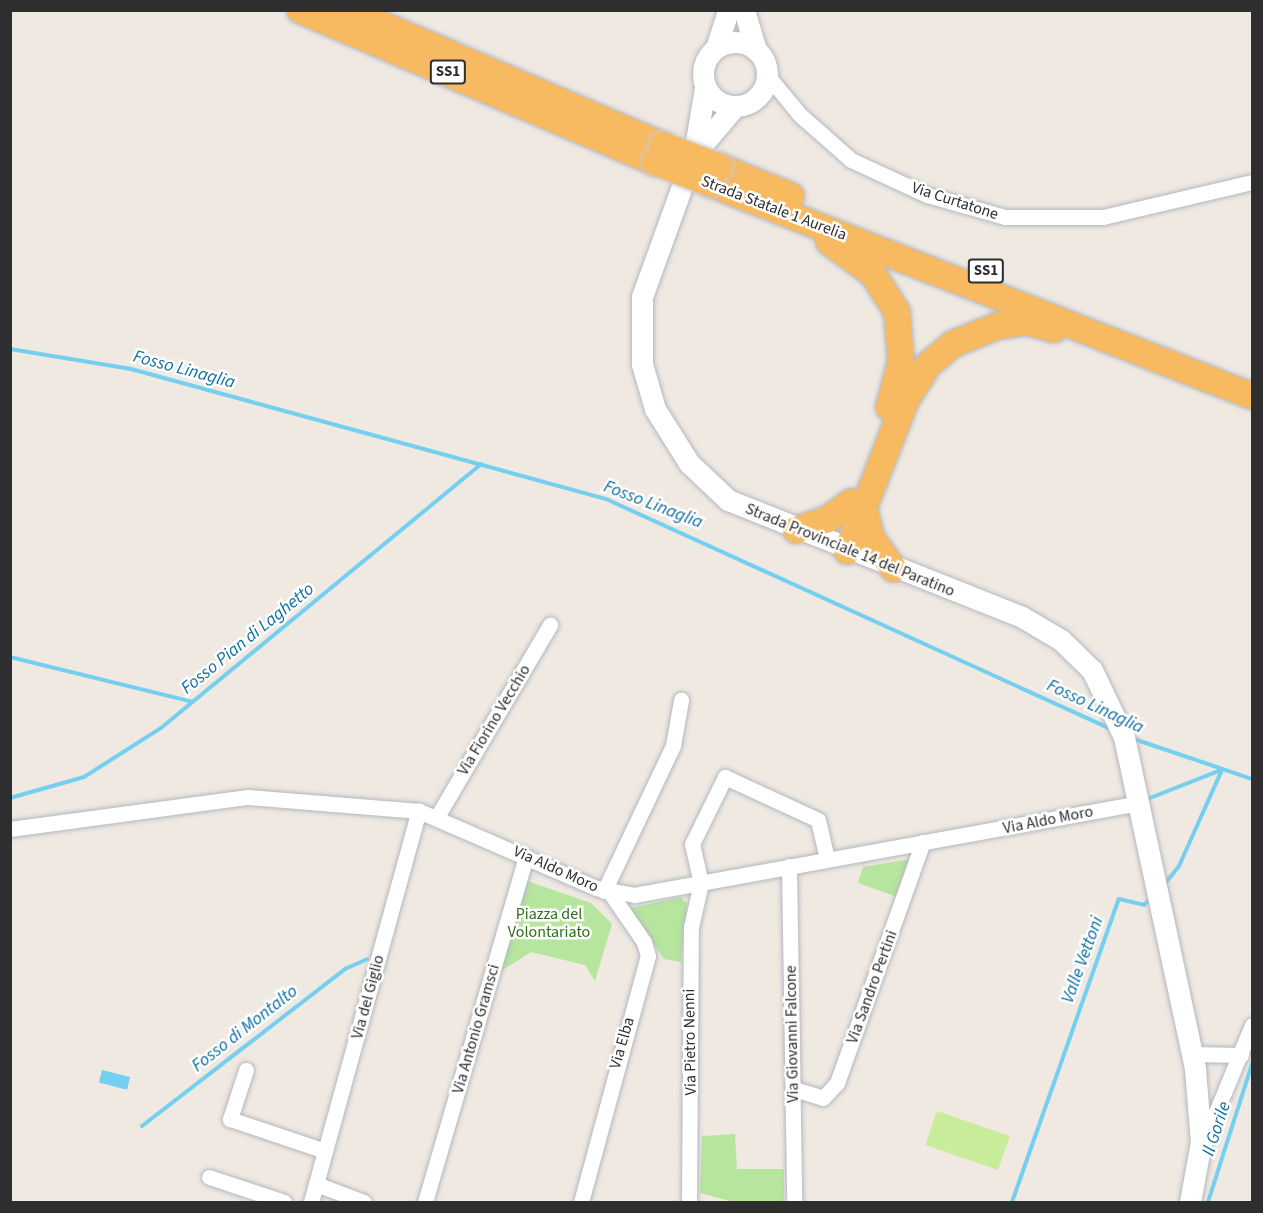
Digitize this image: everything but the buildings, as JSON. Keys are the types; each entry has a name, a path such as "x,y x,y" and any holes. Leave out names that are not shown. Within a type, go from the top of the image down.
{"highway":[{"name":"Strada Statale 1 Aurelia","path":"300,10 715,176 1252,377"},
{"name":"Strada Statale 1 Aurelia","path":"348,10 430,44 659,154"},
{"path":"394,10 422,27 430,44"},
{"name":"Strada Statale 1 Aurelia","path":"715,176 808,221 1113,339 1252,396"},
{"path":"808,221 824,240 852,255 879,280 901,329 895,390 858,505 872,539 894,569"},
{"path":"841,548 910,391 953,344 1017,323 1045,326 1097,345 1113,339"},
{"path":"796,530 858,505"}],"main road":[{"name":"Strada Provinciale 14 del Paratino","path":"728,10 716,48 704,64 705,88 694,153 642,297 639,336 647,385 665,428 703,479 741,507 1041,626 1092,670 1117,715 1130,761 1192,1054 1202,1130 1190,1203"},
{"path":"744,10 756,50 767,75"},
{"path":"716,48 741,42 756,50"},
{"name":"Strada Provinciale 14 del Paratino","path":"694,153 735,106 758,97 767,75"},
{"path":"705,88 716,101 735,106"}],"street":[{"name":"Via Curtatone","path":"767,75 800,115 851,160 927,195 1005,217 1103,217 1252,182"},
{"name":"Via Fiorino Vecchio","path":"438,815 550,626"},
{"path":"607,892 666,763 681,700"},
{"path":"701,883 692,844 725,777 818,820 826,859"},
{"name":"Via Aldo Moro","path":"10,829 248,796 419,811 438,815 607,892 701,883 1139,803"},
{"name":"Via del Giglio","path":"311,1203 419,811"},
{"name":"Via Sandro Pertini","path":"794,1089 823,1098 837,1083 923,842"},
{"name":"Via Antonio Gramsci","path":"425,1203 526,856"},
{"name":"Via Giovanni Falcone","path":"789,866 794,1203"},
{"name":"Via Pietro Nenni","path":"693,1201 691,927 701,883"},
{"name":"Via Elba","path":"581,1203 648,956 644,942 607,892"},
{"path":"1202,1130 1216,1112 1252,1025"},
{"path":"1192,1054 1241,1055"},
{"path":"246,1070 230,1119 325,1151"},
{"path":"209,1177 284,1203"},
{"path":"316,1184 364,1203"}],"green space":[{"path":"910,859 897,897 858,883 863,867"},
{"name":"Piazza del Volontariato","path":"527,881 591,903 612,924 595,981 585,965 531,952 498,973"},
{"path":"681,897 687,904 681,962 664,959 630,908"},
{"path":"937,1111 1010,1136 998,1170 925,1145"},
{"path":"735,1134 737,1169 784,1169 784,1202 734,1202 700,1193 702,1136"}],"water":[{"path":"102,1070 130,1077 127,1090 99,1083"}],"waterway":[{"name":"Fosso Linaglia","path":"10,349 131,369 606,499 1111,729"},
{"name":"Fosso Pian di Laghetto","path":"10,798 84,777 161,728 481,464"},
{"path":"10,657 193,702"},
{"name":"Fosso Linaglia","path":"1131,738 1252,779"},
{"name":"Fosso di Montalto","path":"1150,798 1221,770"},
{"name":"Valle Vettoni","path":"1163,886 1179,866 1222,770"},
{"name":"Valle Vettoni","path":"1012,1202 1119,899 1144,905 1151,898"},
{"name":"Fosso di Montalto","path":"142,1126 345,969 367,959"},
{"name":"Il Gorile","path":"1208,1202 1252,1064"}]}
